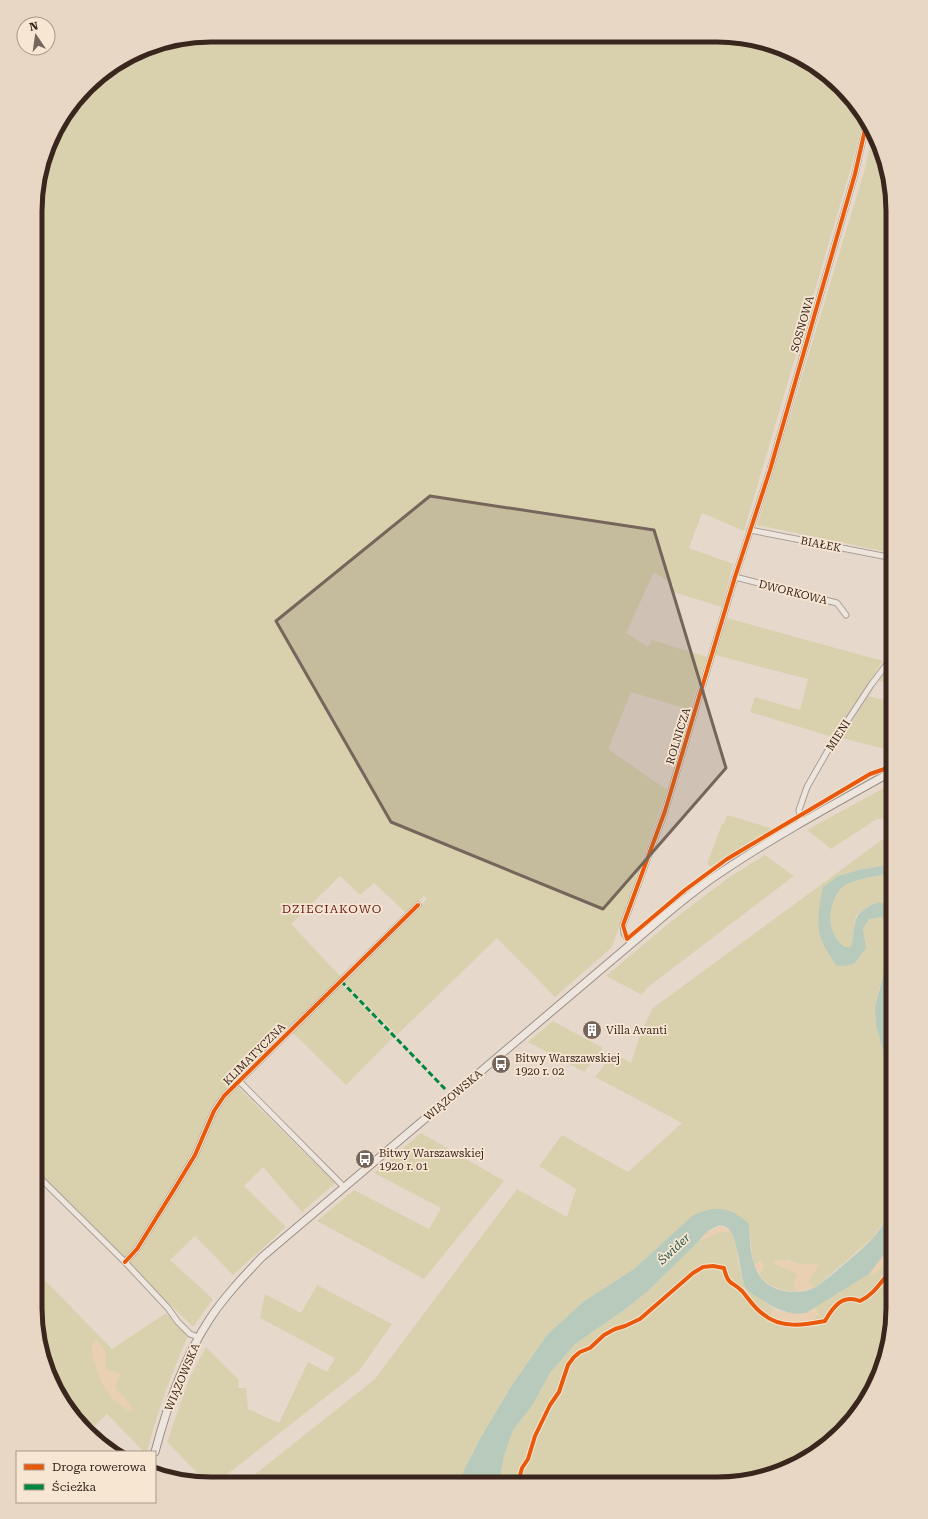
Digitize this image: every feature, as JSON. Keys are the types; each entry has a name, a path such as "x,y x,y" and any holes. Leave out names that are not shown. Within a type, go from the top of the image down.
{"main road":[{"name":"WIĄZOWSKA","path":"155,1451 160,1430 177,1381 198,1337 223,1300 262,1257 664,916 718,874 801,822 886,775"}],"street":[{"name":"SOSNOWA","path":"750,530 770,470 831,258 855,174 865,129"},
{"name":"BIAŁEK","path":"750,530 886,557"},
{"name":"ROLNICZA","path":"631,944 624,933 623,925 665,812 750,530"},
{"name":"DWORKOWA","path":"735,577 837,603 846,615"},
{"name":"MIENI","path":"801,822 799,810 807,787 826,752 871,684 886,665"},
{"name":"KLIMATYCZNA","path":"124,1262 143,1240 191,1161 214,1111 224,1096 418,905"},
{"path":"239,1081 344,1187"},
{"path":"42,1180 124,1262 168,1308 178,1322 190,1334 198,1337"}],"highlighted area":[{"path":"430,496 654,530 726,768 603,909 391,822 276,621"}],"shaded area":[{"path":"728,42 750,45 792,59 811,70 837,91 862,124 853,161 744,531 702,513 689,548 733,564 722,607 673,592 674,585 654,572 626,633 648,647 652,640 707,657 690,710 631,692 608,749 667,790 612,947 555,997 497,938 397,1035 344,982 427,899 424,896 406,913 374,883 360,895 340,876 291,924 341,977 233,1082 335,1183 302,1212 263,1167 244,1186 286,1227 233,1275 195,1236 170,1260 213,1299 193,1327 42,1178 42,200 45,178 59,136 70,117 91,91 117,70 146,55 189,43"},
{"path":"871,141 883,178 886,200 886,552 757,525 864,172"},
{"path":"727,618 883,661 833,737 750,712 755,697 800,710 808,679 715,655"},
{"path":"886,672 886,683 879,681"},
{"path":"868,696 886,700 886,757 884,749 842,738"},
{"path":"886,787 886,818 877,819 831,849 807,830"},
{"path":"727,815 774,829 712,867 707,864 722,824 724,824"},
{"path":"886,837 886,865 858,870 838,876 819,931 854,964 866,948 863,929 869,919 882,917 886,924 886,970 879,989 875,1007 876,1026 883,1050 886,1054 886,1218 874,1237 815,1288 808,1281 819,1265 801,1264 787,1260 773,1263 799,1274 794,1283 796,1292 775,1288 766,1282 759,1274 764,1267 761,1261 754,1265 749,1224 692,1216 634,1269 583,1302 547,1335 512,1385 481,1437 462,1477 252,1477 375,1379 517,1189 567,1217 576,1189 539,1166 562,1135 628,1172 682,1123 595,1077 613,1053 631,1063 641,1032 653,1008"},
{"path":"765,855 794,876 648,987 642,995 606,976 674,919 728,878"},
{"path":"886,875 886,907 868,906 856,916 851,947 845,947 833,933 830,918 834,900 836,895 844,886 855,881"},
{"path":"341,984 393,1038 346,1085 293,1033"},
{"path":"553,1021 603,1048 584,1072 528,1042"},
{"path":"421,1133 504,1181 424,1279 317,1221 354,1190 429,1229 441,1208 374,1173"},
{"path":"720,1232 731,1232 737,1246 738,1261 743,1282 757,1297 776,1310 771,1311 819,1315 815,1307 869,1274 886,1252 886,1319 880,1352 869,1383 858,1402 837,1428 811,1449 792,1460 771,1468 739,1476 500,1477 504,1456 513,1430 532,1406 550,1373 575,1344 624,1310 648,1291 699,1241"},
{"path":"42,1277 112,1349 166,1313 188,1336 165,1393 147,1451 143,1451 107,1414 92,1429 70,1402 59,1383 51,1362 43,1330"},
{"path":"317,1285 392,1324 359,1371 224,1477 201,1477 167,1442 189,1379 206,1347 239,1380 238,1388 246,1388 248,1409 279,1423 308,1362 327,1372 335,1358 260,1318 265,1294 301,1313"}],"sand":[{"path":"721,1226 726,1227 731,1232 720,1232 699,1241 706,1232"},
{"path":"886,1252 886,1260 884,1263 875,1274 869,1274"},
{"path":"777,1259 801,1264 820,1265 808,1281 815,1288 796,1292 794,1283 798,1274 773,1263"},
{"path":"761,1261 765,1267 759,1274 754,1265"},
{"path":"815,1307 819,1315 806,1322 790,1323 771,1316 771,1311 773,1310 796,1314 804,1313"},
{"path":"95,1339 102,1346 105,1352 105,1369 121,1374 115,1387 134,1409 130,1412 111,1397 101,1380 95,1366 92,1353 92,1347"}],"water":[{"path":"886,865 886,875 861,879 849,883 840,890 834,900 830,918 835,937 845,947 851,947 856,919 859,914 863,910 879,902 886,905 886,924 882,917 869,919 863,929 866,948 854,964 843,966 836,965 823,944 818,926 823,887 838,876 858,870"},
{"path":"886,969 886,1054 883,1050 876,1026 875,1007"},
{"name":"Świder","path":"722,1209 742,1218 749,1224 752,1257 759,1275 764,1281 776,1289 792,1292 800,1292 814,1288 865,1246 878,1233 886,1219 886,1252 869,1274 806,1313 787,1312 766,1303 749,1291 743,1282 737,1250 731,1231 725,1226 718,1226 709,1230 648,1291 624,1310 575,1344 550,1373 532,1406 513,1430 504,1456 500,1477 462,1477 481,1437 512,1385 547,1335 583,1302 634,1269 692,1216 708,1210"}],"marked path":[{"path":"341,981 447,1091"}],"cycle path":[{"path":"865,129 855,174 770,470 735,577 665,811 623,925 627,939 685,890 727,859 870,774 886,768"},
{"path":"125,1262 137,1249 195,1155 214,1111 224,1096 418,905"},
{"path":"520,1477 522,1468 528,1459 535,1436 550,1405 559,1392 568,1365 574,1357 580,1352 590,1348 604,1335 640,1319 693,1273 703,1267 713,1266 724,1268 729,1281 739,1288 760,1312 777,1322 793,1325 825,1321 831,1311 839,1303 848,1299 860,1301 870,1295 886,1276"}],"place":[{"name":"Villa Avanti","path":"592,1030"},
{"name":"Bitwy Warszawskiej 1920 r. 02","path":"501,1064"},
{"name":"Bitwy Warszawskiej 1920 r. 01","path":"365,1159"}],"district":[{"name":"DZIECIAKOWO","path":"332,909"}]}
